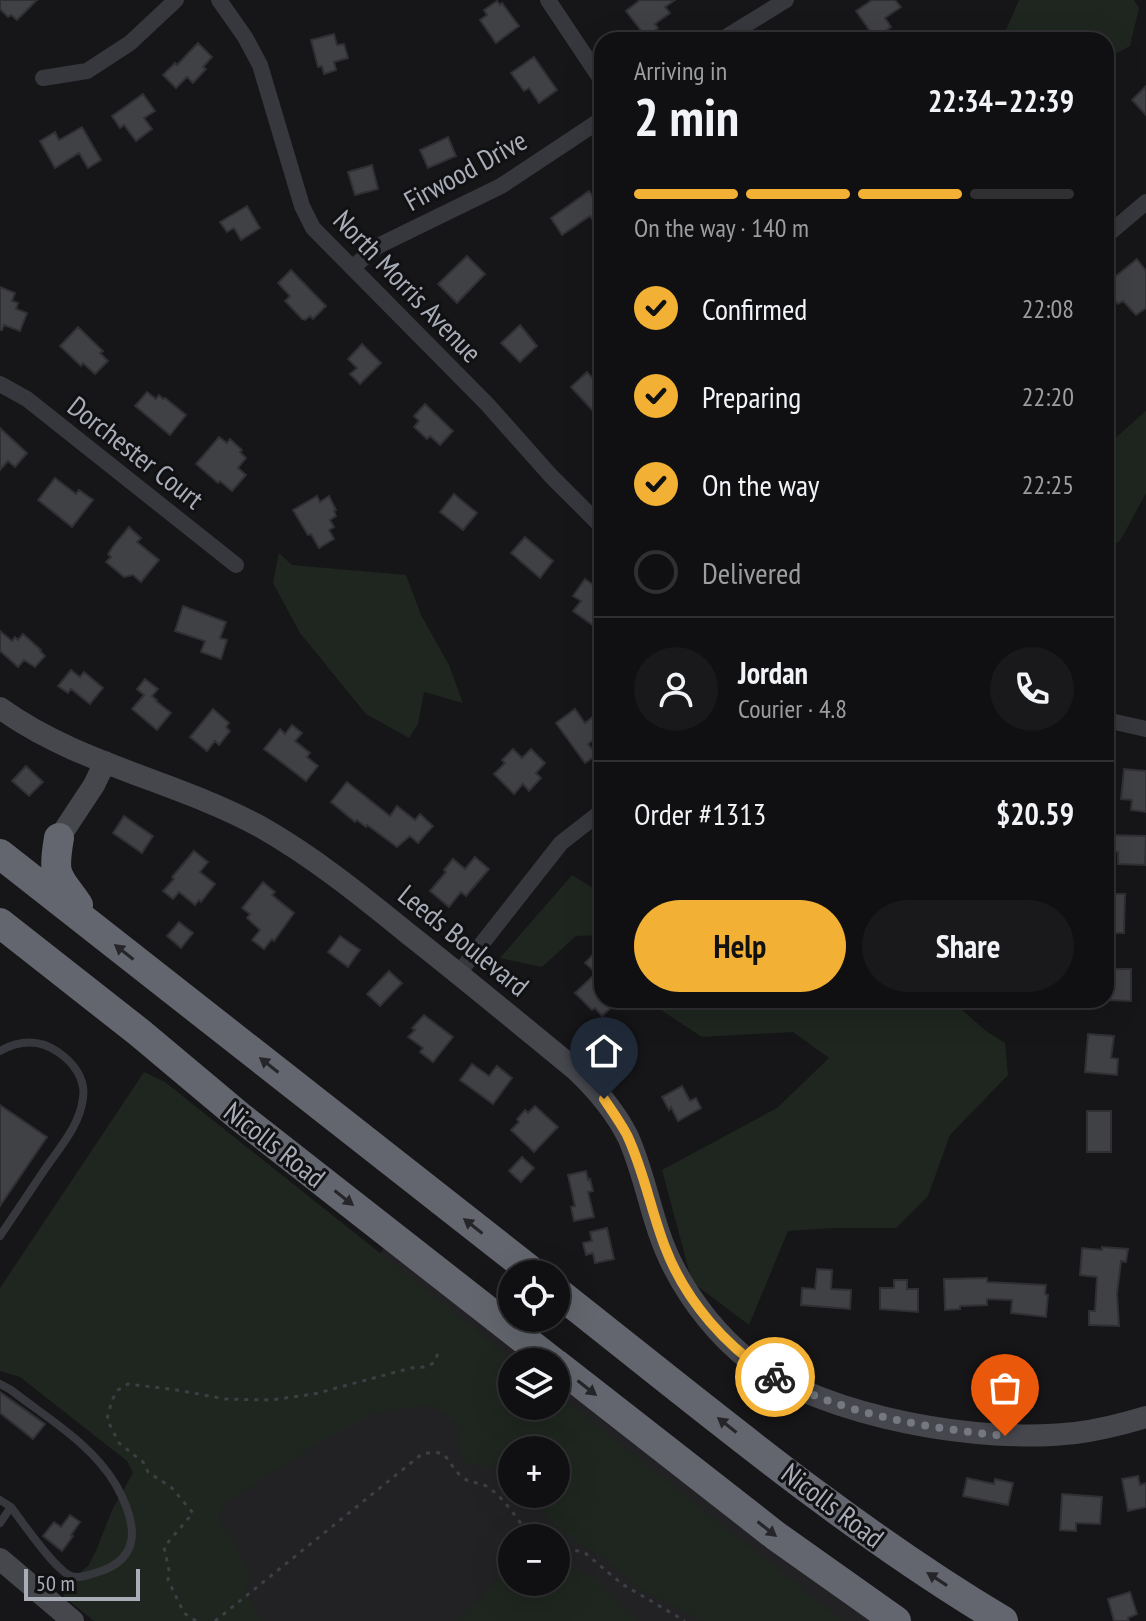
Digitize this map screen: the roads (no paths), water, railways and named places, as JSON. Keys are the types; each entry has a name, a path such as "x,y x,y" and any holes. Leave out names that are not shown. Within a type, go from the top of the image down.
{"highway":[{"path":"0,840 25,848 59,838"},
{"path":"59,838 55,860 58,876 86,922"},
{"name":"Nicolls Road","path":"0,854 517,1260"},
{"name":"Nicolls Road","path":"0,923 239,1116 536,1348"},
{"path":"0,955 24,959 132,1042 239,1116"},
{"name":"Nicolls Road","path":"570,1302 805,1486 897,1553 1003,1621"},
{"name":"Nicolls Road","path":"570,1375 776,1536 896,1621"}],"street":[{"path":"43,78 87,71 130,43 176,0"},
{"name":"North Morris Avenue","path":"219,0 260,65 302,206 313,228 487,404 594,519"},
{"path":"548,0 594,69"},
{"path":"734,32 786,0"},
{"name":"Firwood Drive","path":"353,267 378,246 501,186 594,124"},
{"path":"1114,229 1146,202"},
{"name":"Dorchester Court","path":"0,384 27,399 236,565"},
{"name":"Leeds Boulevard","path":"0,708 30,727 105,762 235,814 294,848 342,881 576,1070 604,1099 628,1137 665,1248 695,1302 734,1348 752,1362 789,1384 834,1402 899,1420 972,1433 1005,1436 1075,1433 1146,1417"},
{"path":"1114,722 1146,729"},
{"path":"59,838 94,785 105,762"},
{"path":"458,974 561,843 594,817"},
{"path":"0,1559 73,1621"}],"lane":[{"path":"0,1051 12,1044 37,1042 55,1050 71,1062 81,1080 84,1097 76,1123 0,1236"},
{"path":"0,1384 80,1442 104,1467 115,1483 132,1521 131,1545 117,1564 77,1578 69,1576 11,1507 0,1500"},
{"path":"0,1523 11,1507"}]}
